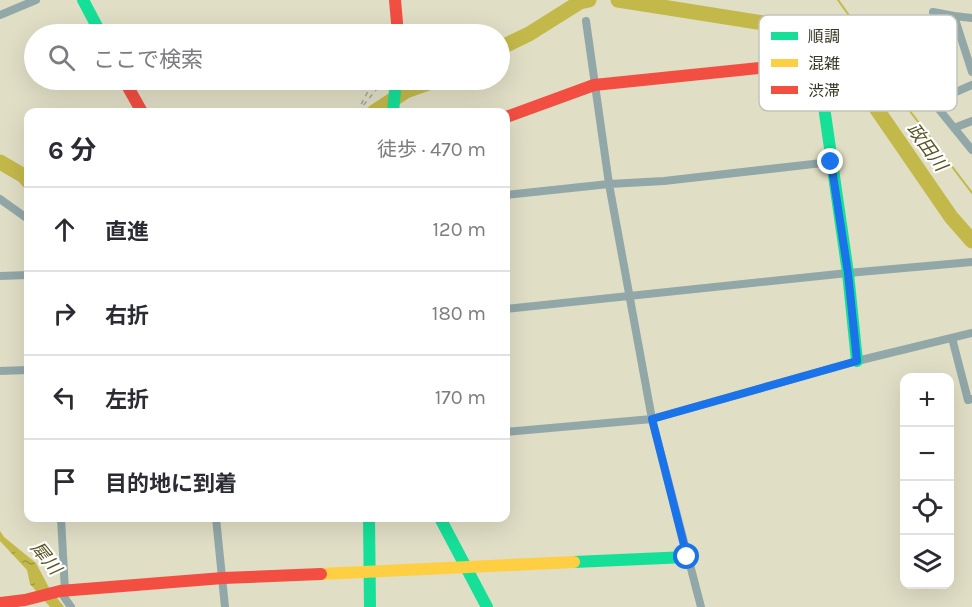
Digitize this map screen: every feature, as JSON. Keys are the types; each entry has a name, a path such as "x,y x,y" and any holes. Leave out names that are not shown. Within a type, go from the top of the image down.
{"street":[{"path":"0,15 36,0"},
{"path":"83,0 96,24"},
{"path":"395,0 397,24"},
{"path":"933,12 949,15"},
{"path":"957,16 972,18"},
{"path":"586,21 609,184 652,419 701,607"},
{"path":"957,23 969,50 972,72"},
{"path":"510,116 594,85 759,68"},
{"path":"957,92 972,85"},
{"path":"130,90 140,108"},
{"path":"393,108 395,90"},
{"path":"824,111 848,273 857,361"},
{"path":"940,111 972,150"},
{"path":"954,128 972,121"},
{"path":"510,195 609,184 664,181 831,162"},
{"path":"0,199 24,216"},
{"path":"510,309 972,262"},
{"path":"0,276 24,275"},
{"path":"510,432 652,419 857,361 972,333"},
{"path":"952,338 968,400 972,399"},
{"path":"0,371 24,370"},
{"path":"61,522 62,591 71,607"},
{"path":"216,522 225,607"},
{"path":"369,522 370,607"},
{"path":"442,522 487,607"},
{"path":"0,603 25,600 62,591 223,578 687,557"}],"path":[{"path":"360,108 369,90"},
{"path":"361,108 376,90"}],"water":[{"path":"0,531 4,537 36,563 48,586 64,607 50,607 30,584 27,570 0,541"}],"waterway":[{"name":"政田川","path":"510,43 580,2 589,0"},
{"name":"政田川","path":"618,0 759,22"},
{"path":"838,0 849,15"},
{"name":"政田川","path":"380,108 409,90"},
{"name":"政田川","path":"878,111 951,217 972,241"},
{"path":"910,111 972,193"},
{"name":"政田川","path":"0,162 24,176"}],"traffic: fast":[{"path":"83,0 96,24"},
{"path":"393,108 395,90"},
{"path":"825,111 848,273 857,361"},
{"path":"369,522 370,607"},
{"path":"442,522 487,607"},
{"path":"574,562 687,557"}],"traffic: slow":[{"path":"321,574 574,562"}],"traffic: jam":[{"path":"395,0 397,24"},
{"path":"510,116 594,85 759,68"},
{"path":"130,90 140,108"},
{"path":"0,603 25,600 60,591 223,578 321,574"}],"route":[{"path":"687,557 652,419 857,361 848,273 831,162"}],"water label":[{"name":"犀川","path":"46,558"}]}
